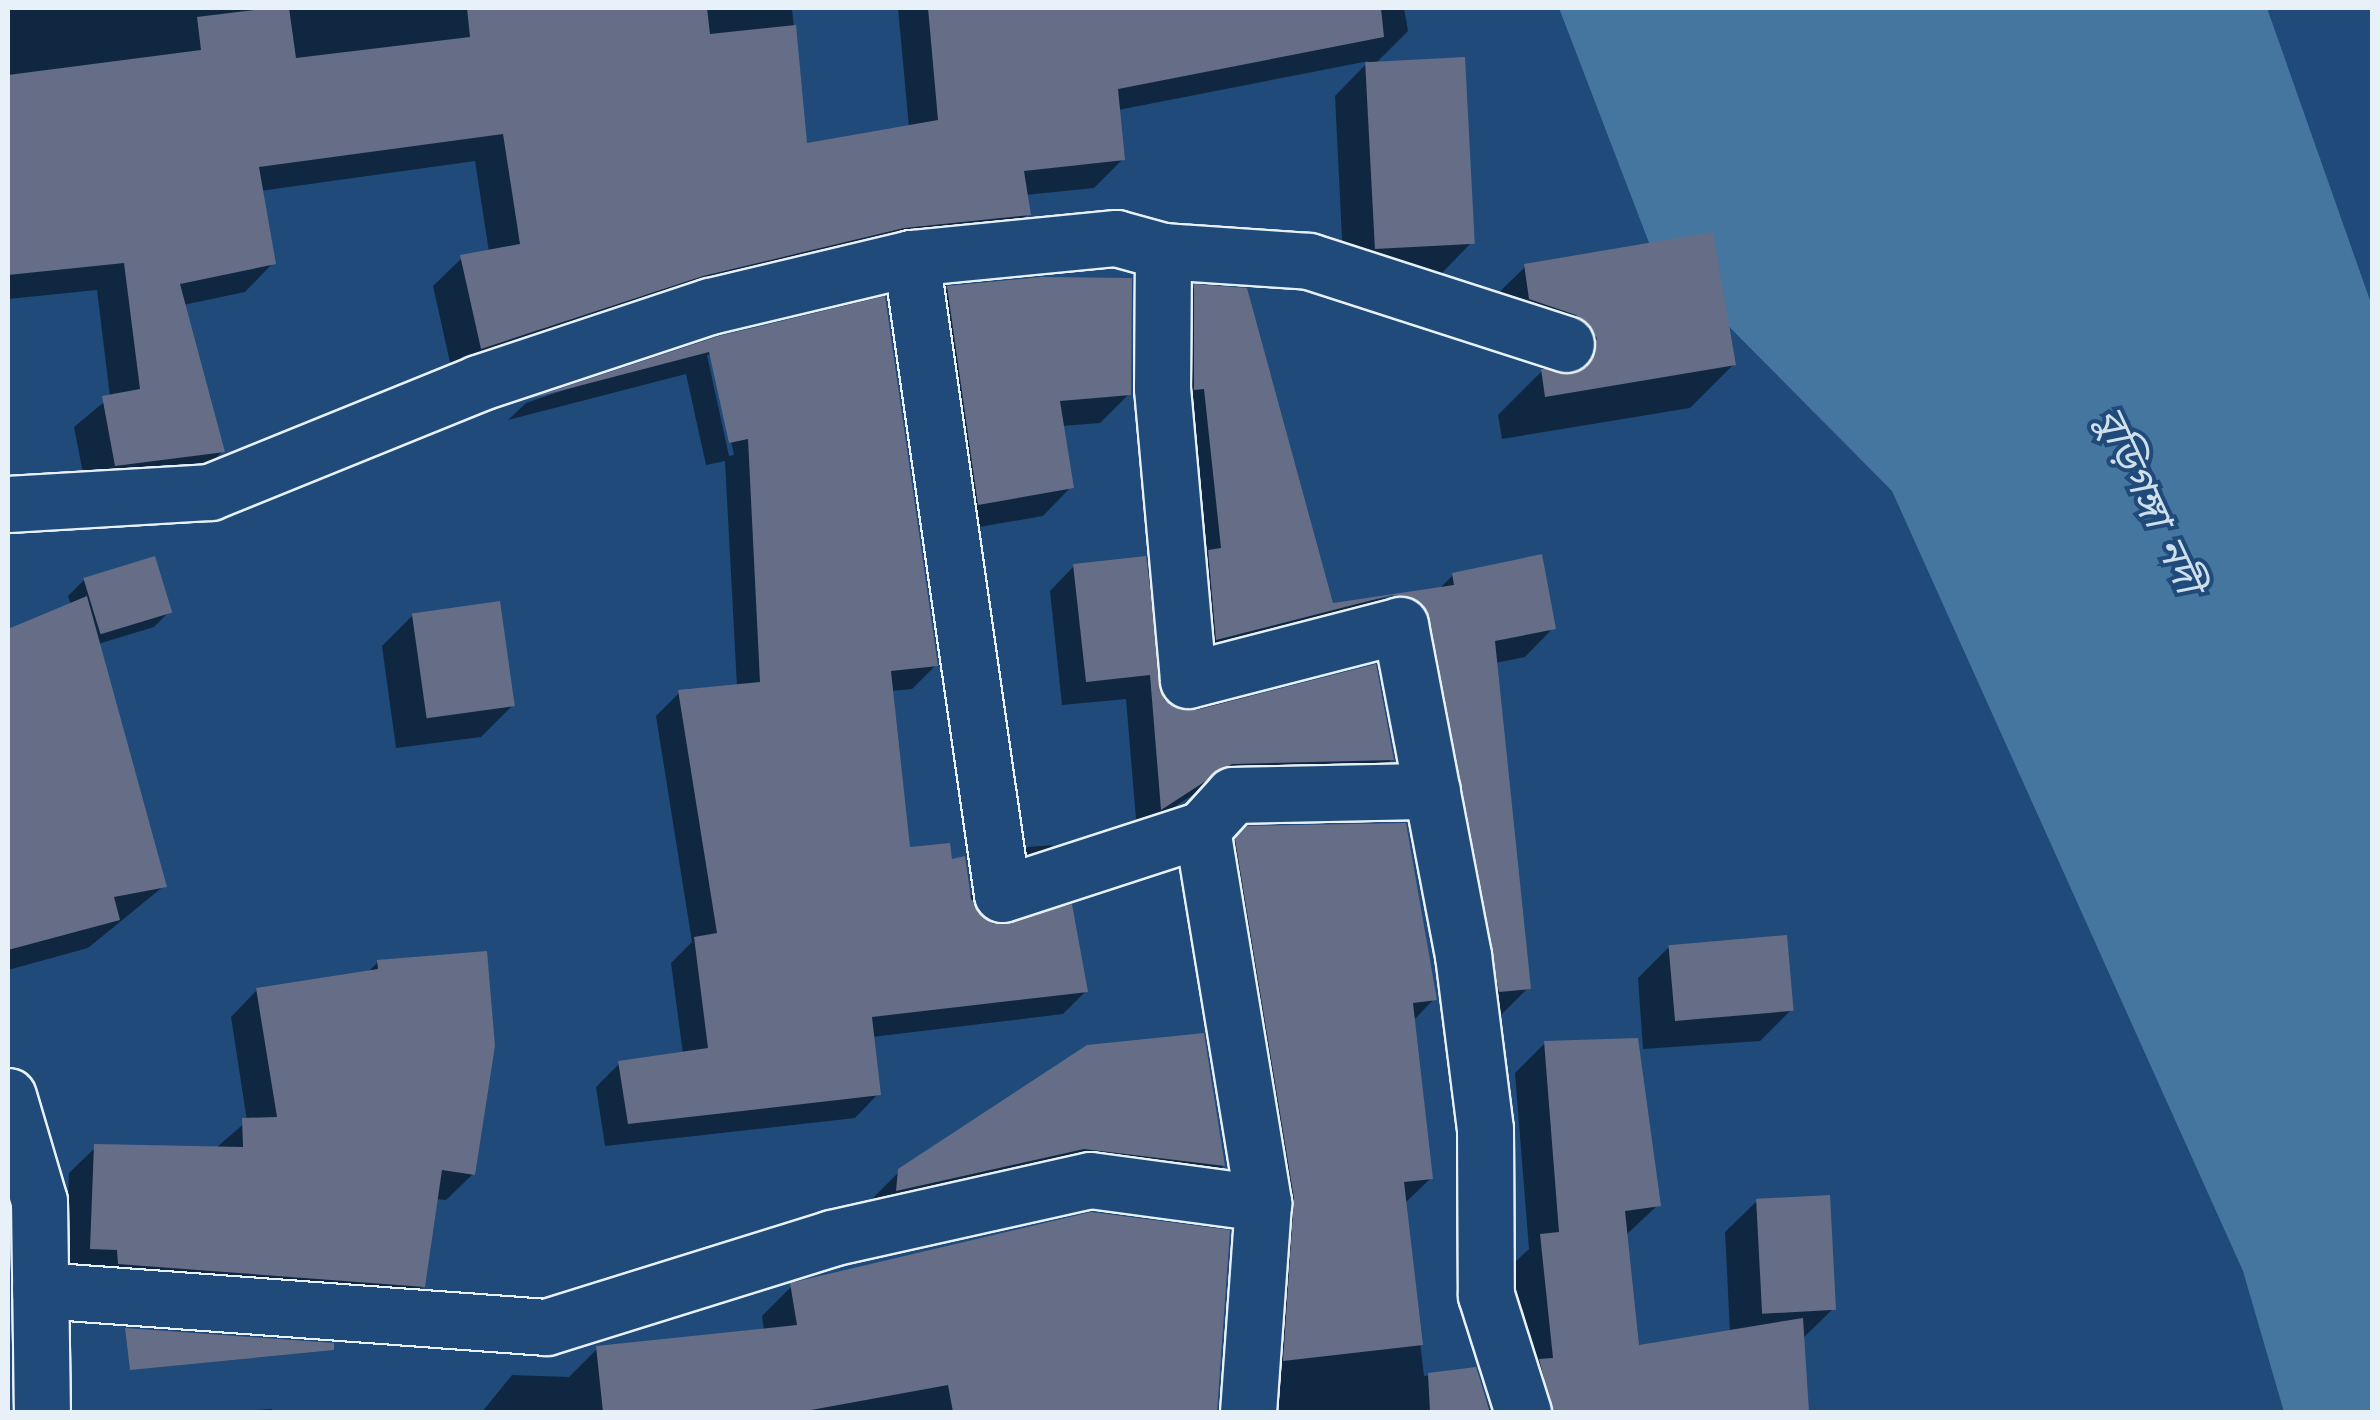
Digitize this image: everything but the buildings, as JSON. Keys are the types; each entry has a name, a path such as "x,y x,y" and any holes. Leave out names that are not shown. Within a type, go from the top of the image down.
{"street":[{"path":"8,504 210,492 478,382 710,306 911,258 1116,238 1163,251 1309,262 1566,344"},
{"path":"1163,251 1162,388 1188,680 1400,625 1432,791 1485,1129 1486,1295 1523,1412"},
{"path":"911,258 1002,894 1202,829 1232,794 1432,791"},
{"path":"1202,829 1263,1202 1248,1412"},
{"path":"8,1096 39,1201 42,1412"},
{"path":"40,1290 546,1327 831,1238 1090,1180 1263,1202"}],"water":[{"name":"বুড়িগঙ্গা নদী","path":"1559,8 2267,8 2372,306 2372,1412 2284,1412 2243,1271 1892,491 1651,248"}]}
